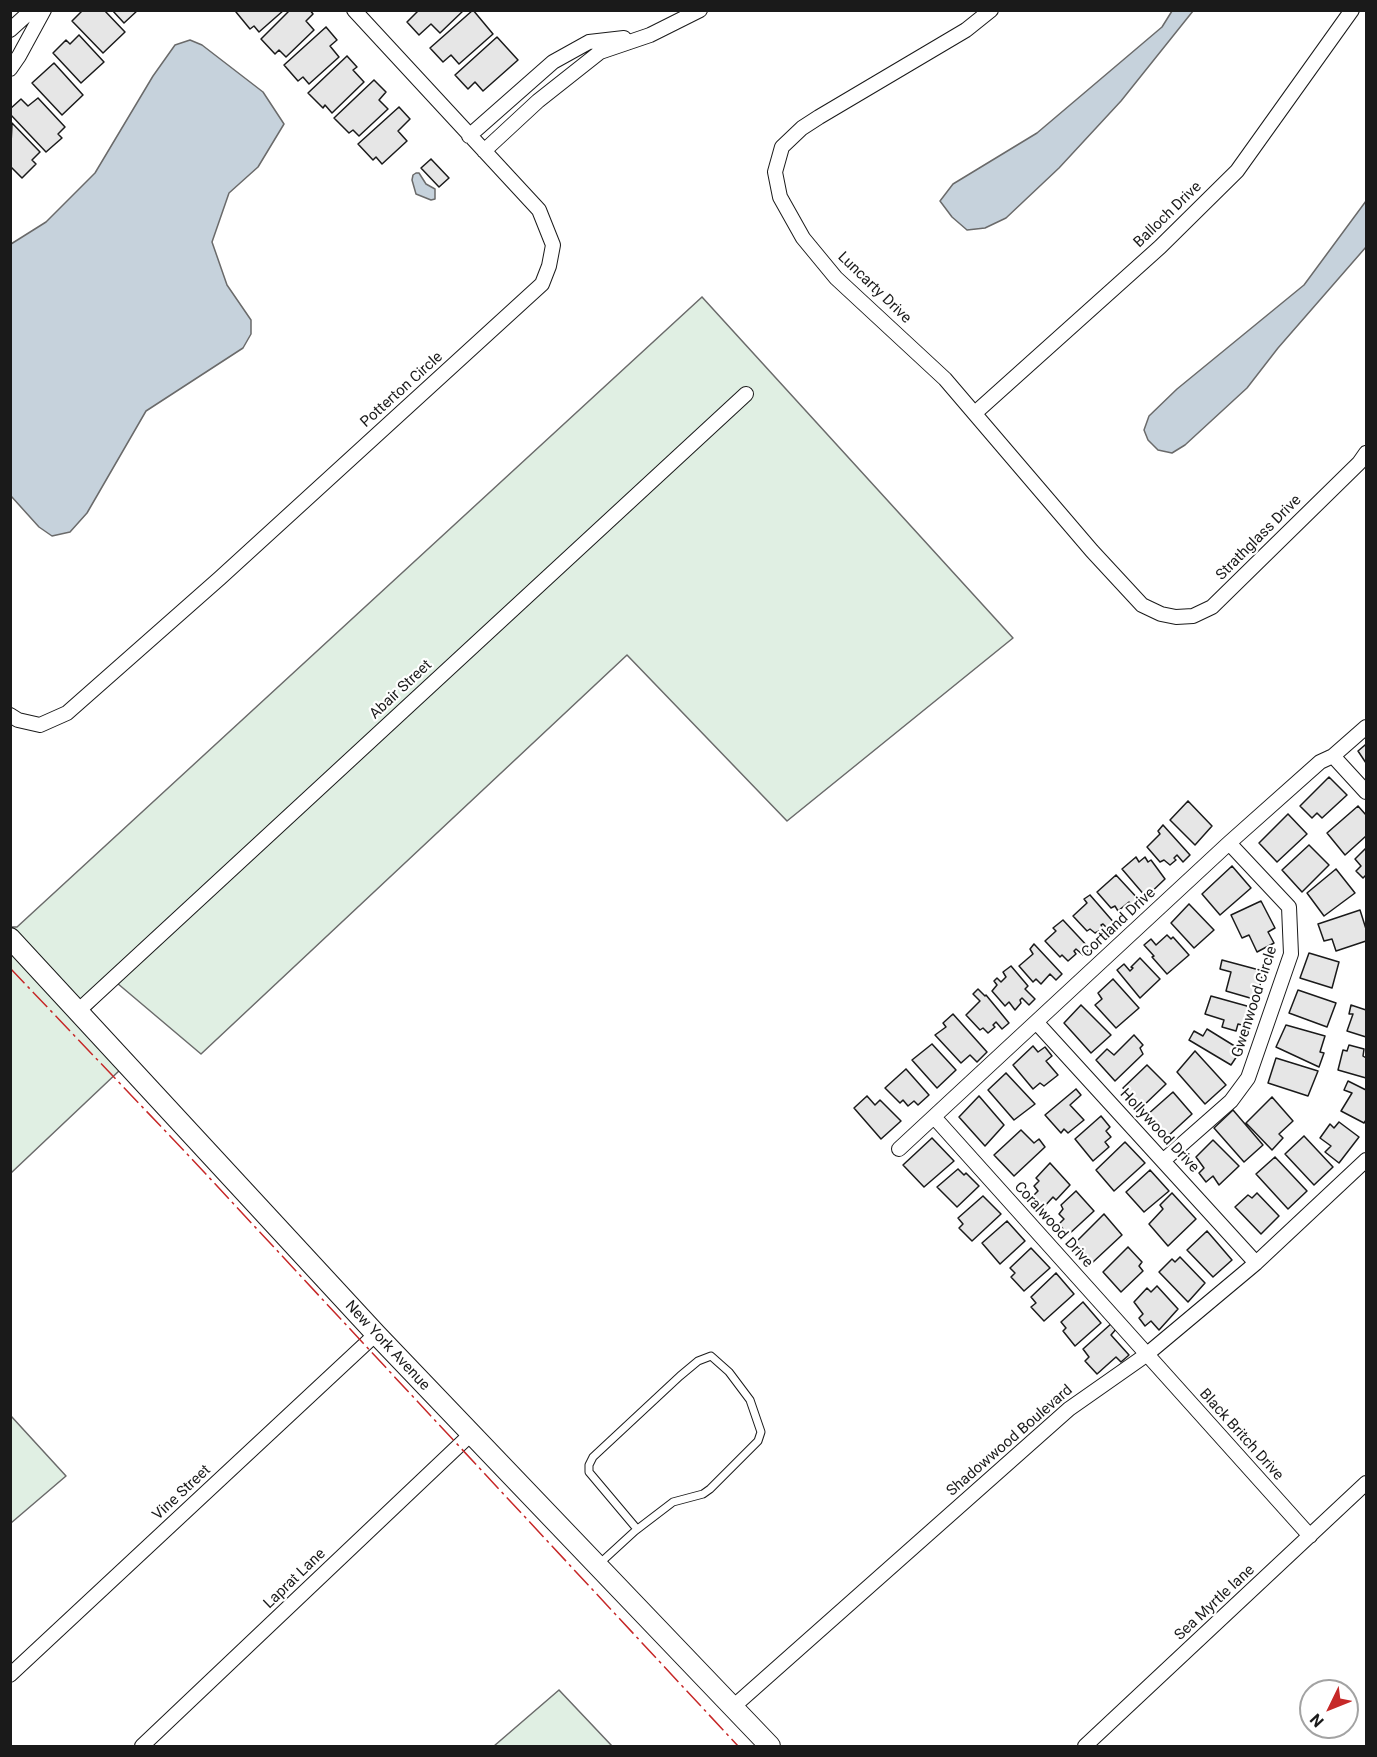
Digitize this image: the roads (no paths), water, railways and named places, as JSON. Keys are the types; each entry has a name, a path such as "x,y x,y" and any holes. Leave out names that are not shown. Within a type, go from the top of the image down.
{"street":[{"path":"10,30 32,10"},
{"path":"10,69 20,56 44,10"},
{"name":"Potterton Circle","path":"10,715 18,720 40,725 67,713 238,562 542,284 549,266 553,245 539,210 354,10"},
{"path":"484,151 538,101 600,52 650,35 700,10"},
{"name":"Luncarty Drive","path":"991,10 966,30 802,128 782,147 775,172 780,197 802,238 836,278 945,379 1092,551 1142,605 1161,614"},
{"name":"Balloch Drive","path":"975,413 1160,247 1237,171 1352,10"},
{"path":"470,136 553,62 590,42 650,35"},
{"path":"524,87 538,101"},
{"name":"Abair Street","path":"78,1011 746,394"},
{"name":"Strathglass Drive","path":"1161,614 1176,617 1192,616 1212,607 1359,463 1366,453"},
{"name":"Cortland Drive","path":"899,1149 1229,843 1320,762 1333,756 1366,727"},
{"path":"1333,756 1366,792"},
{"name":"Gwenwood Circle","path":"1164,1160 1231,1101 1248,1078 1291,954 1289,907 1229,843"},
{"name":"New York Avenue","path":"10,938 470,1435 770,1746"},
{"name":"Hollywood Drive","path":"1037,1023 1256,1263"},
{"name":"Coralwood Drive","path":"934,1118 1146,1355"},
{"name":"Shadowwood Boulevard","path":"733,1707 1069,1409 1146,1355 1256,1263 1366,1160"},
{"name":"Vine Street","path":"10,1675 376,1334"},
{"name":"Black Britch Drive","path":"1146,1355 1310,1536"},
{"name":"Laprat Lane","path":"142,1746 470,1435"},
{"name":"Sea Myrtle lane","path":"1085,1746 1366,1483"}],"lane":[{"path":"597,1566 638,1529 673,1502 703,1494 710,1489 758,1441 761,1432 750,1400 729,1372 711,1356 698,1361 680,1376 593,1457 589,1465 589,1472 638,1529"}]}
